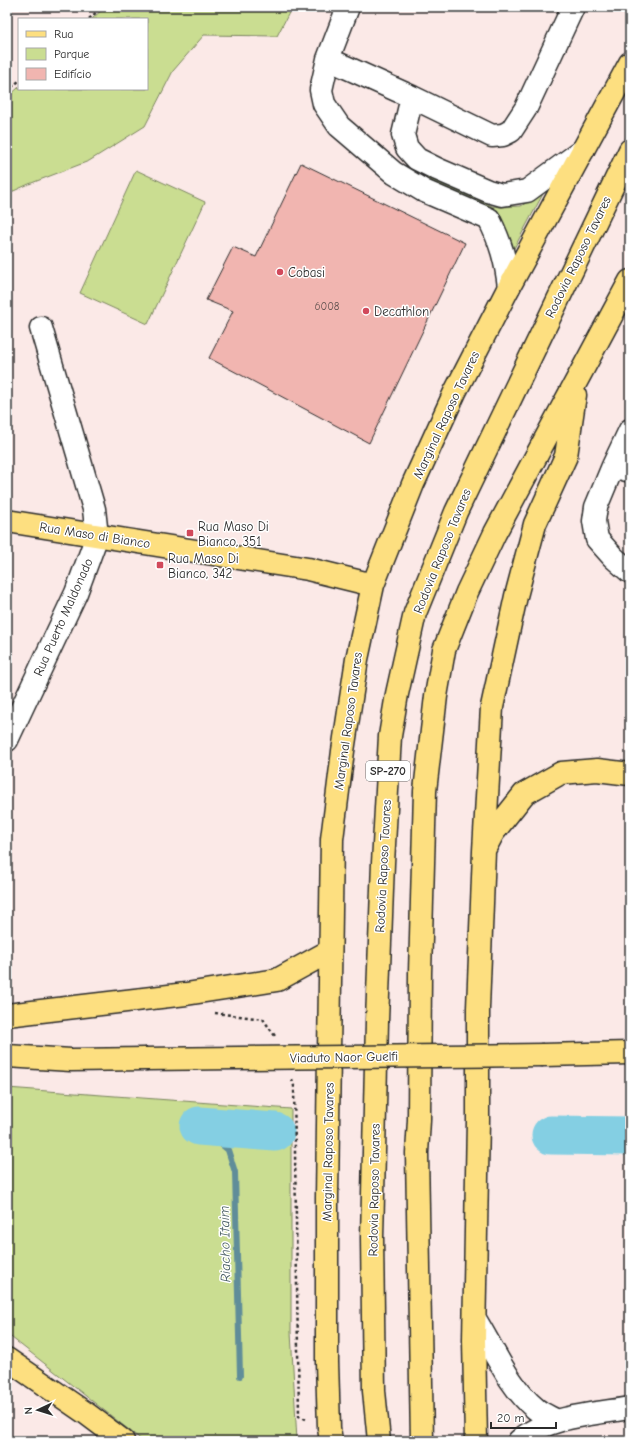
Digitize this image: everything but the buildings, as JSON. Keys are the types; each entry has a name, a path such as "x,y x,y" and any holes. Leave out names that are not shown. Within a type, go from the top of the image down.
{"main road":[{"name":"Marginal Raposo Tavares","path":"330,1435 327,1362 327,1228 333,832 343,751 357,659 372,585 416,477 455,392 509,287 630,63"},
{"name":"Rodovia Raposo Tavares","path":"379,1441 374,1391 372,1238 377,1029 383,863 390,736 397,694 415,613 456,512 630,150"},
{"name":"SP-270","path":"422,1441 417,1153 425,791 436,696 444,650 467,592 495,533 630,281"},
{"path":"476,1441 474,1340 478,1008 484,851 492,707 516,596 535,524 566,456 578,376"},
{"name":"Rua Maso di Bianco","path":"7,521 308,569 372,585"},
{"path":"484,851 493,833 524,794 561,773 597,770 630,774"},
{"path":"7,1015 186,994 277,980 330,951"},
{"name":"Viaduto Naor Guelfi","path":"7,1056 71,1060 630,1053"},
{"path":"7,1359 87,1414 123,1441"}],"street":[{"path":"348,7 328,59 321,90 324,104 339,126 394,173 424,192 489,219 499,240 507,267 509,287"},
{"path":"328,59 412,96 492,136 504,135 511,131 526,108 573,7"},
{"path":"412,96 403,135 406,148 417,159 437,170 488,191 502,195 527,191 583,150"},
{"path":"607,325 630,300"},
{"name":"Rua Puerto Maldonado","path":"7,740 76,593 97,536 94,509 41,328"},
{"path":"630,430 622,469 596,507 594,521 597,540 612,557 630,572"},
{"path":"475,1319 510,1379 522,1396 536,1409 558,1421"},
{"path":"519,1441 527,1433 558,1421 630,1408"}],"path":[{"path":"90,18 102,7"},
{"path":"7,91 18,82"},
{"path":"207,1012 263,1019 276,1038"},
{"path":"290,1072 294,1086 299,1416 330,1435"}],"green space":[{"path":"105,7 292,7 277,36 204,35 173,71 145,126 89,161 7,194 7,98 18,88 18,90 148,90 148,18 93,18"},
{"path":"136,170 205,202 148,324 80,293"},
{"path":"420,171 492,206 521,206 544,192 511,254 507,233 417,176"},
{"path":"7,1088 291,1109 291,1332 297,1441 143,1441 7,1334"}],"waterway":[{"name":"Riacho Itaim","path":"199,1126 228,1150 235,1172 240,1376"},
{"path":"199,1126 275,1132"},
{"path":"551,1135 630,1136"}],"place":[{"name":"Cobasi","path":"280,272"},
{"name":"Decathlon","path":"366,311"},
{"name":"Rua Maso Di Bianco, 351","path":"190,533"},
{"name":"Rua Maso Di Bianco, 342","path":"160,565"}]}
